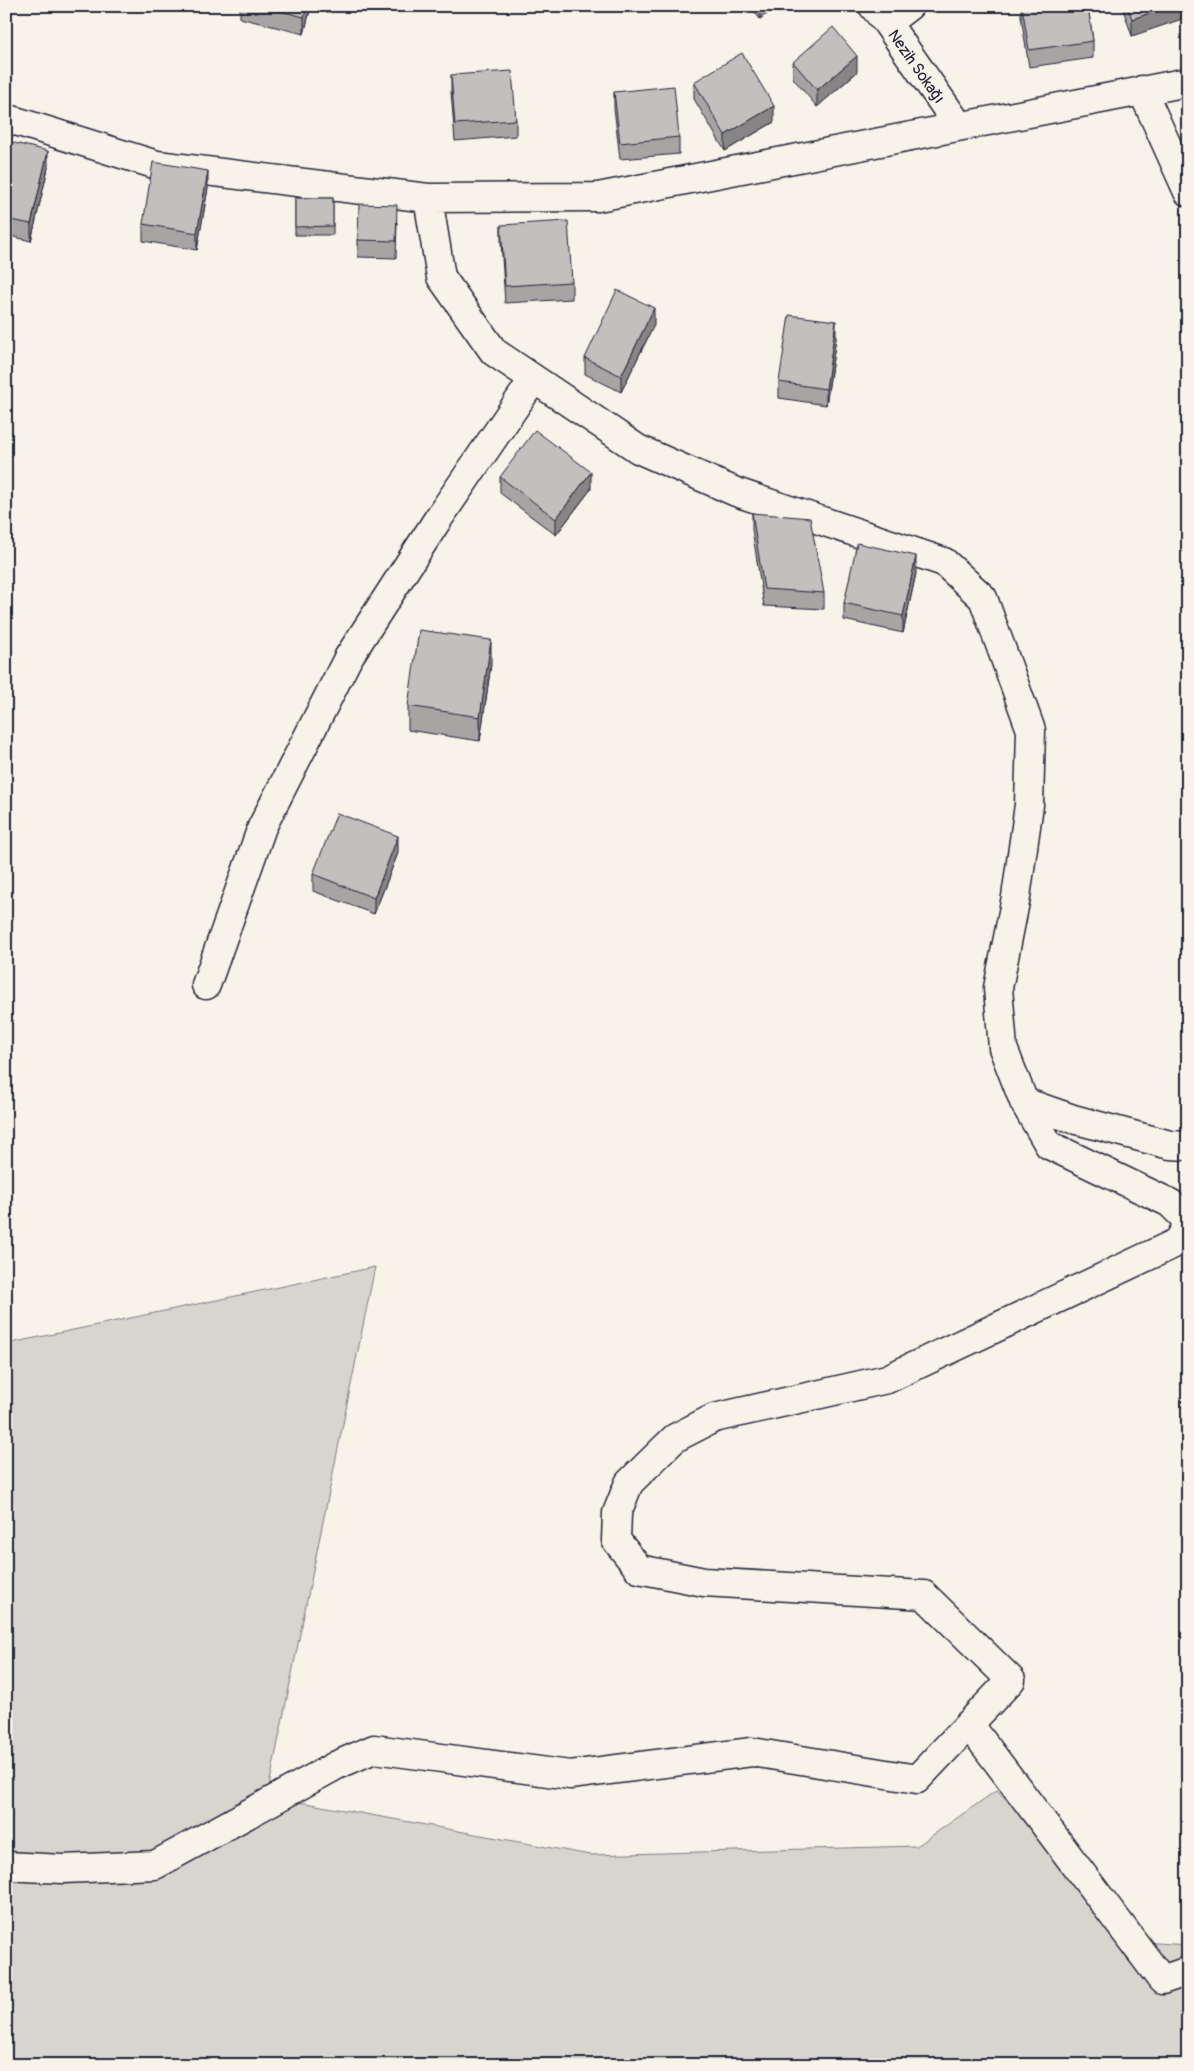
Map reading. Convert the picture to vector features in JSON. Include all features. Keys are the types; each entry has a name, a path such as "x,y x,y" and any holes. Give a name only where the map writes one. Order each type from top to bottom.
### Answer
{"street":[{"path":"880,15 908,6"},
{"name":"Nezih Sokağı","path":"880,15 959,126"},
{"path":"6,118 157,165 428,198 598,197 1188,82"},
{"path":"1142,90 1188,192"},
{"path":"6,1866 63,1869 155,1865 337,1765 374,1749 570,1775 752,1752 917,1779 1011,1680 924,1595 704,1582 639,1569 616,1540 617,1513 629,1483 675,1438 714,1418 887,1379 1178,1242 1188,1223 1170,1203 1049,1144 1024,1102 1003,1048 998,988 1016,897 1029,805 1031,730 983,598 944,562 736,492 638,449 494,352 441,278 428,198"},
{"path":"206,985 262,827 348,658 438,519 533,380"},
{"path":"1024,1102 1073,1119 1170,1145 1188,1146"},
{"path":"969,1724 1162,1980 1188,1971"}],"shaded area":[{"path":"375,1267 267,1796 590,1855 917,1846 997,1790 1142,1942 1188,1945 1188,2065 6,2065 6,1344"}],"building":[{"path":"259,6 307,6 304,17"},
{"path":"1022,6 1088,6 1093,41 1029,50"},
{"path":"1127,6 1172,6 1132,19"},
{"path":"833,27 857,56 817,90 793,62"},
{"path":"742,53 774,106 725,135 694,82"},
{"path":"512,71 516,120 455,124 451,75"},
{"path":"674,86 679,137 620,143 614,92"},
{"path":"6,141 48,151 31,224 6,219"},
{"path":"153,162 208,171 197,233 143,224"},
{"path":"295,198 333,198 333,226 295,227"},
{"path":"359,204 397,205 396,241 358,240"},
{"path":"568,221 572,282 505,286 501,225"},
{"path":"617,290 654,308 621,376 585,358"},
{"path":"789,315 836,321 826,389 779,382"},
{"path":"535,430 591,472 556,519 500,477"},
{"path":"752,513 810,518 824,593 764,589"},
{"path":"857,543 916,556 903,616 844,603"},
{"path":"419,630 491,640 480,717 408,706"},
{"path":"337,813 398,836 374,898 313,874"}]}
